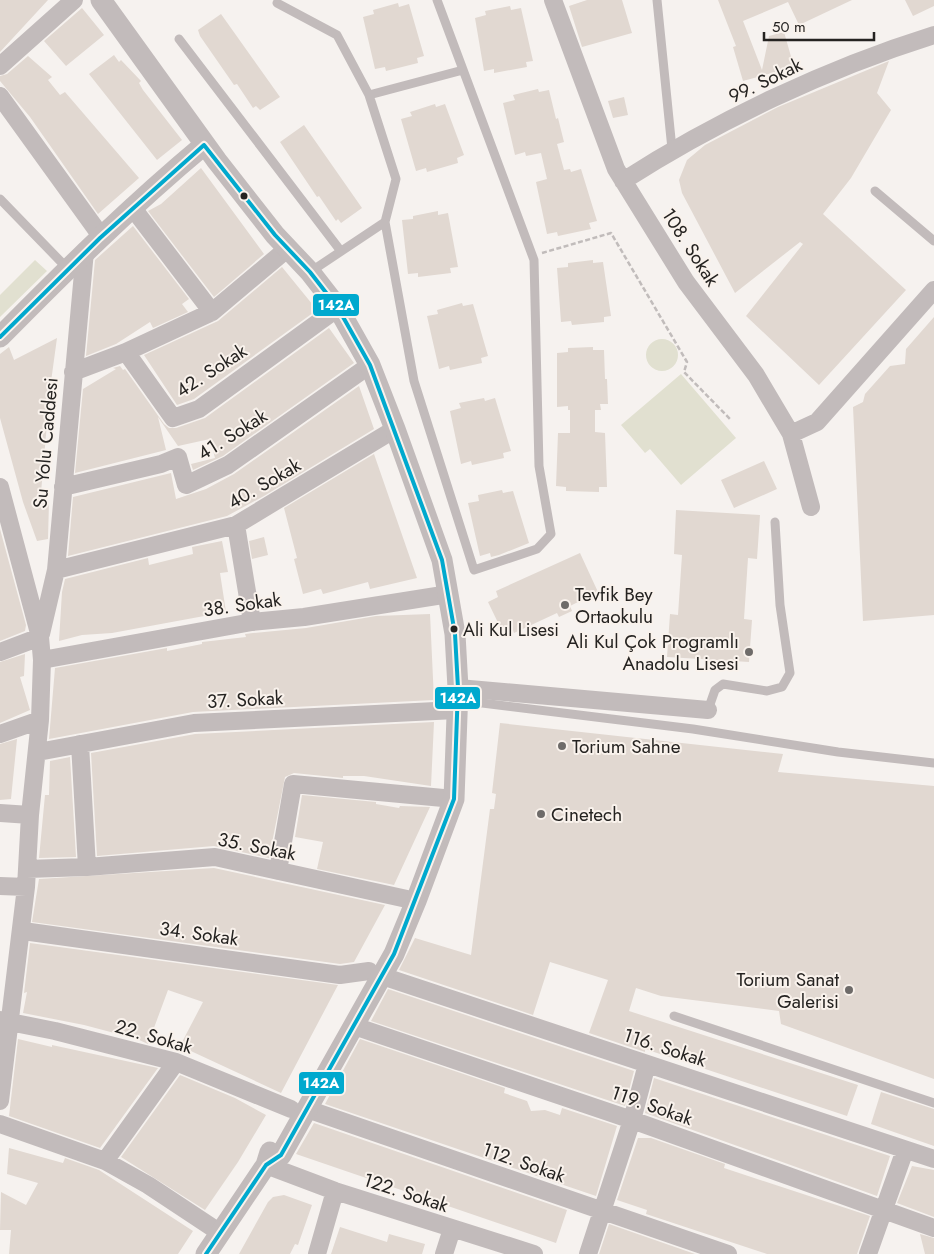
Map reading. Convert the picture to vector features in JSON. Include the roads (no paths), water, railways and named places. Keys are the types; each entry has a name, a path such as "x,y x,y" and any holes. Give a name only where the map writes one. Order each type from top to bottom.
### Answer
{"street":[{"path":"0,66 74,0"},
{"path":"101,0 204,145 338,308 370,365 396,429 442,560 455,634 457,699 454,798 416,902 394,954 375,974 299,1109 281,1155 266,1165 219,1232 206,1254"},
{"name":"108. Sokak","path":"553,0 623,181 686,282 756,375 791,434 811,507"},
{"name":"99. Sokak","path":"623,181 672,149 833,70 934,34"},
{"path":"0,96 101,236"},
{"path":"0,337 85,251 132,207 204,145"},
{"path":"132,207 212,312"},
{"path":"73,372 126,352 212,312 288,249"},
{"name":"Su Yolu Caddesi","path":"40,636 56,570 62,487 85,251"},
{"path":"791,434 817,422 934,290"},
{"name":"42. Sokak","path":"126,352 173,418 198,409 338,308"},
{"name":"41. Sokak","path":"62,487 161,464 178,457 186,485 228,466 370,365"},
{"name":"40. Sokak","path":"56,570 236,525 396,429"},
{"path":"0,487 40,636 42,660 38,752 30,815 23,931 4,1021 0,1101"},
{"path":"236,525 252,622"},
{"name":"38. Sokak","path":"42,660 252,622 304,617 449,594"},
{"path":"0,652 40,636"},
{"name":"37. Sokak","path":"38,752 194,723 457,699 708,710"},
{"path":"0,734 40,720"},
{"path":"80,744 87,867"},
{"path":"278,871 293,784 454,798"},
{"path":"0,813 30,815"},
{"name":"35. Sokak","path":"26,869 87,867 215,857 416,902"},
{"path":"0,886 26,887"},
{"name":"34. Sokak","path":"23,931 340,975 375,974"},
{"path":"299,1109 354,1026 375,974"},
{"name":"116. Sokak","path":"375,974 934,1159"},
{"name":"22. Sokak","path":"4,1021 176,1062 299,1109"},
{"name":"119. Sokak","path":"354,1026 632,1120 934,1228"},
{"path":"105,1161 176,1062"},
{"path":"588,1254 632,1120 647,1064"},
{"name":"112. Sokak","path":"299,1109 728,1254"},
{"path":"0,1124 105,1161 148,1185 219,1232"},
{"path":"868,1254 904,1150"},
{"name":"122. Sokak","path":"266,1165 335,1191 534,1254"},
{"path":"317,1254 335,1191"},
{"path":"444,1254 452,1229"}],"lane":[{"path":"278,3 337,35 370,94 396,179 385,222 414,381 474,570 537,549 551,534 539,466 532,256 437,0"},
{"path":"656,0 672,149"},
{"path":"179,39 340,250"},
{"path":"370,94 463,70"},
{"path":"876,191 934,241"},
{"path":"0,199 67,268"},
{"path":"310,272 340,250 385,222"},
{"path":"708,710 715,690 723,684 767,691 782,687 790,673 780,605 775,522"},
{"path":"457,699 693,729 838,752 934,763"},
{"path":"674,1016 934,1103"}],"place":[{"name":"Tevfik Bey Ortaokulu","path":"565,605"},
{"name":"Ali Kul Lisesi","path":"454,629"},
{"name":"Ali Kul Çok Programlı Anadolu Lisesi","path":"749,652"},
{"name":"Torium Sahne","path":"562,746"},
{"name":"Cinetech","path":"541,814"},
{"name":"Torium Sanat Galerisi","path":"849,990"}]}
